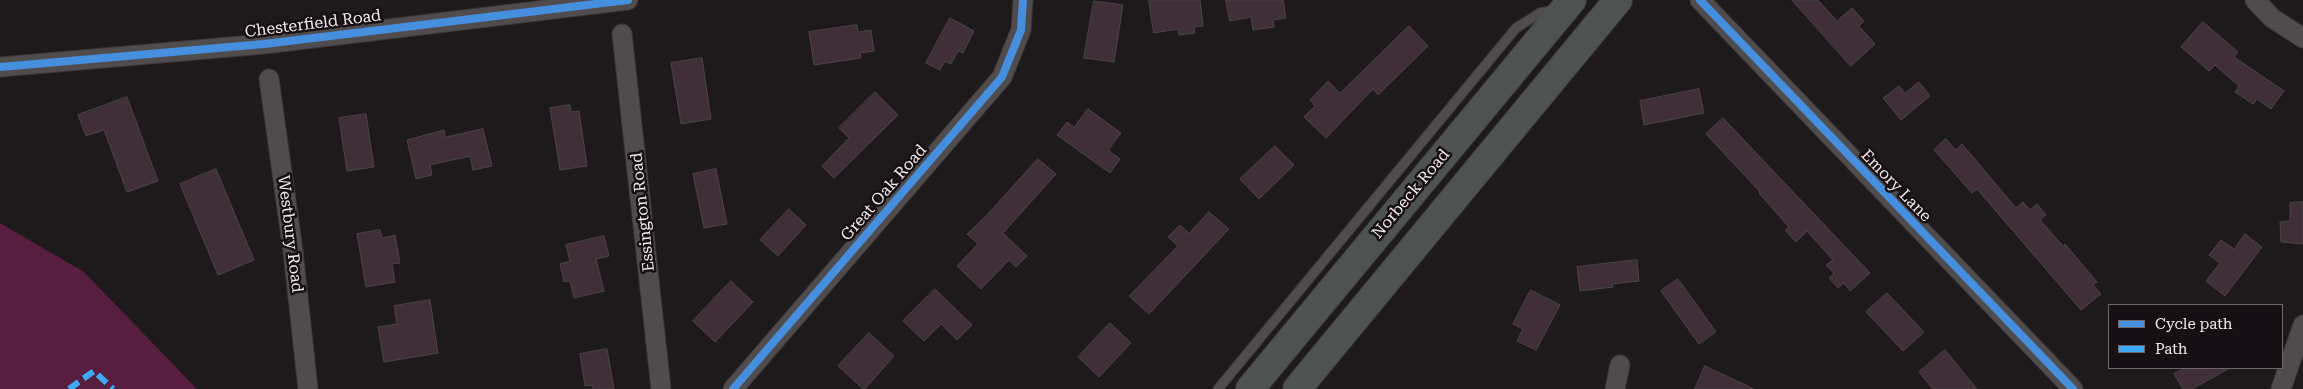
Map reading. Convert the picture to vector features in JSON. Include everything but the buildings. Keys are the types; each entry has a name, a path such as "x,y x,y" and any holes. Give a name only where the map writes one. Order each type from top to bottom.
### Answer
{"main road":[{"path":"1297,389 1618,0"},
{"name":"Norbeck Road","path":"1250,389 1568,4"}],"street":[{"name":"Chesterfield Road","path":"0,66 264,44 628,0"},
{"name":"Great Oak Road","path":"733,389 1002,77 1021,30 1023,0"},
{"name":"Emory Lane","path":"1700,0 2072,389"},
{"path":"2255,0 2272,18 2303,38"},
{"name":"Essington Road","path":"622,34 661,389"},
{"name":"Westbury Road","path":"269,79 293,251 308,389"},
{"path":"2281,389 2303,325"},
{"path":"1615,389 1620,365"}],"lane":[{"path":"1218,389 1516,28 1540,13 1568,4"}],"shaded area":[{"path":"0,223 84,272 197,389 0,389"}],"marked path":[{"path":"69,389 94,371 113,389"}],"cycle path":[{"path":"0,67 264,44 628,0"},
{"path":"733,389 1002,77 1021,30 1023,0"},
{"path":"1700,0 2073,389"}]}
